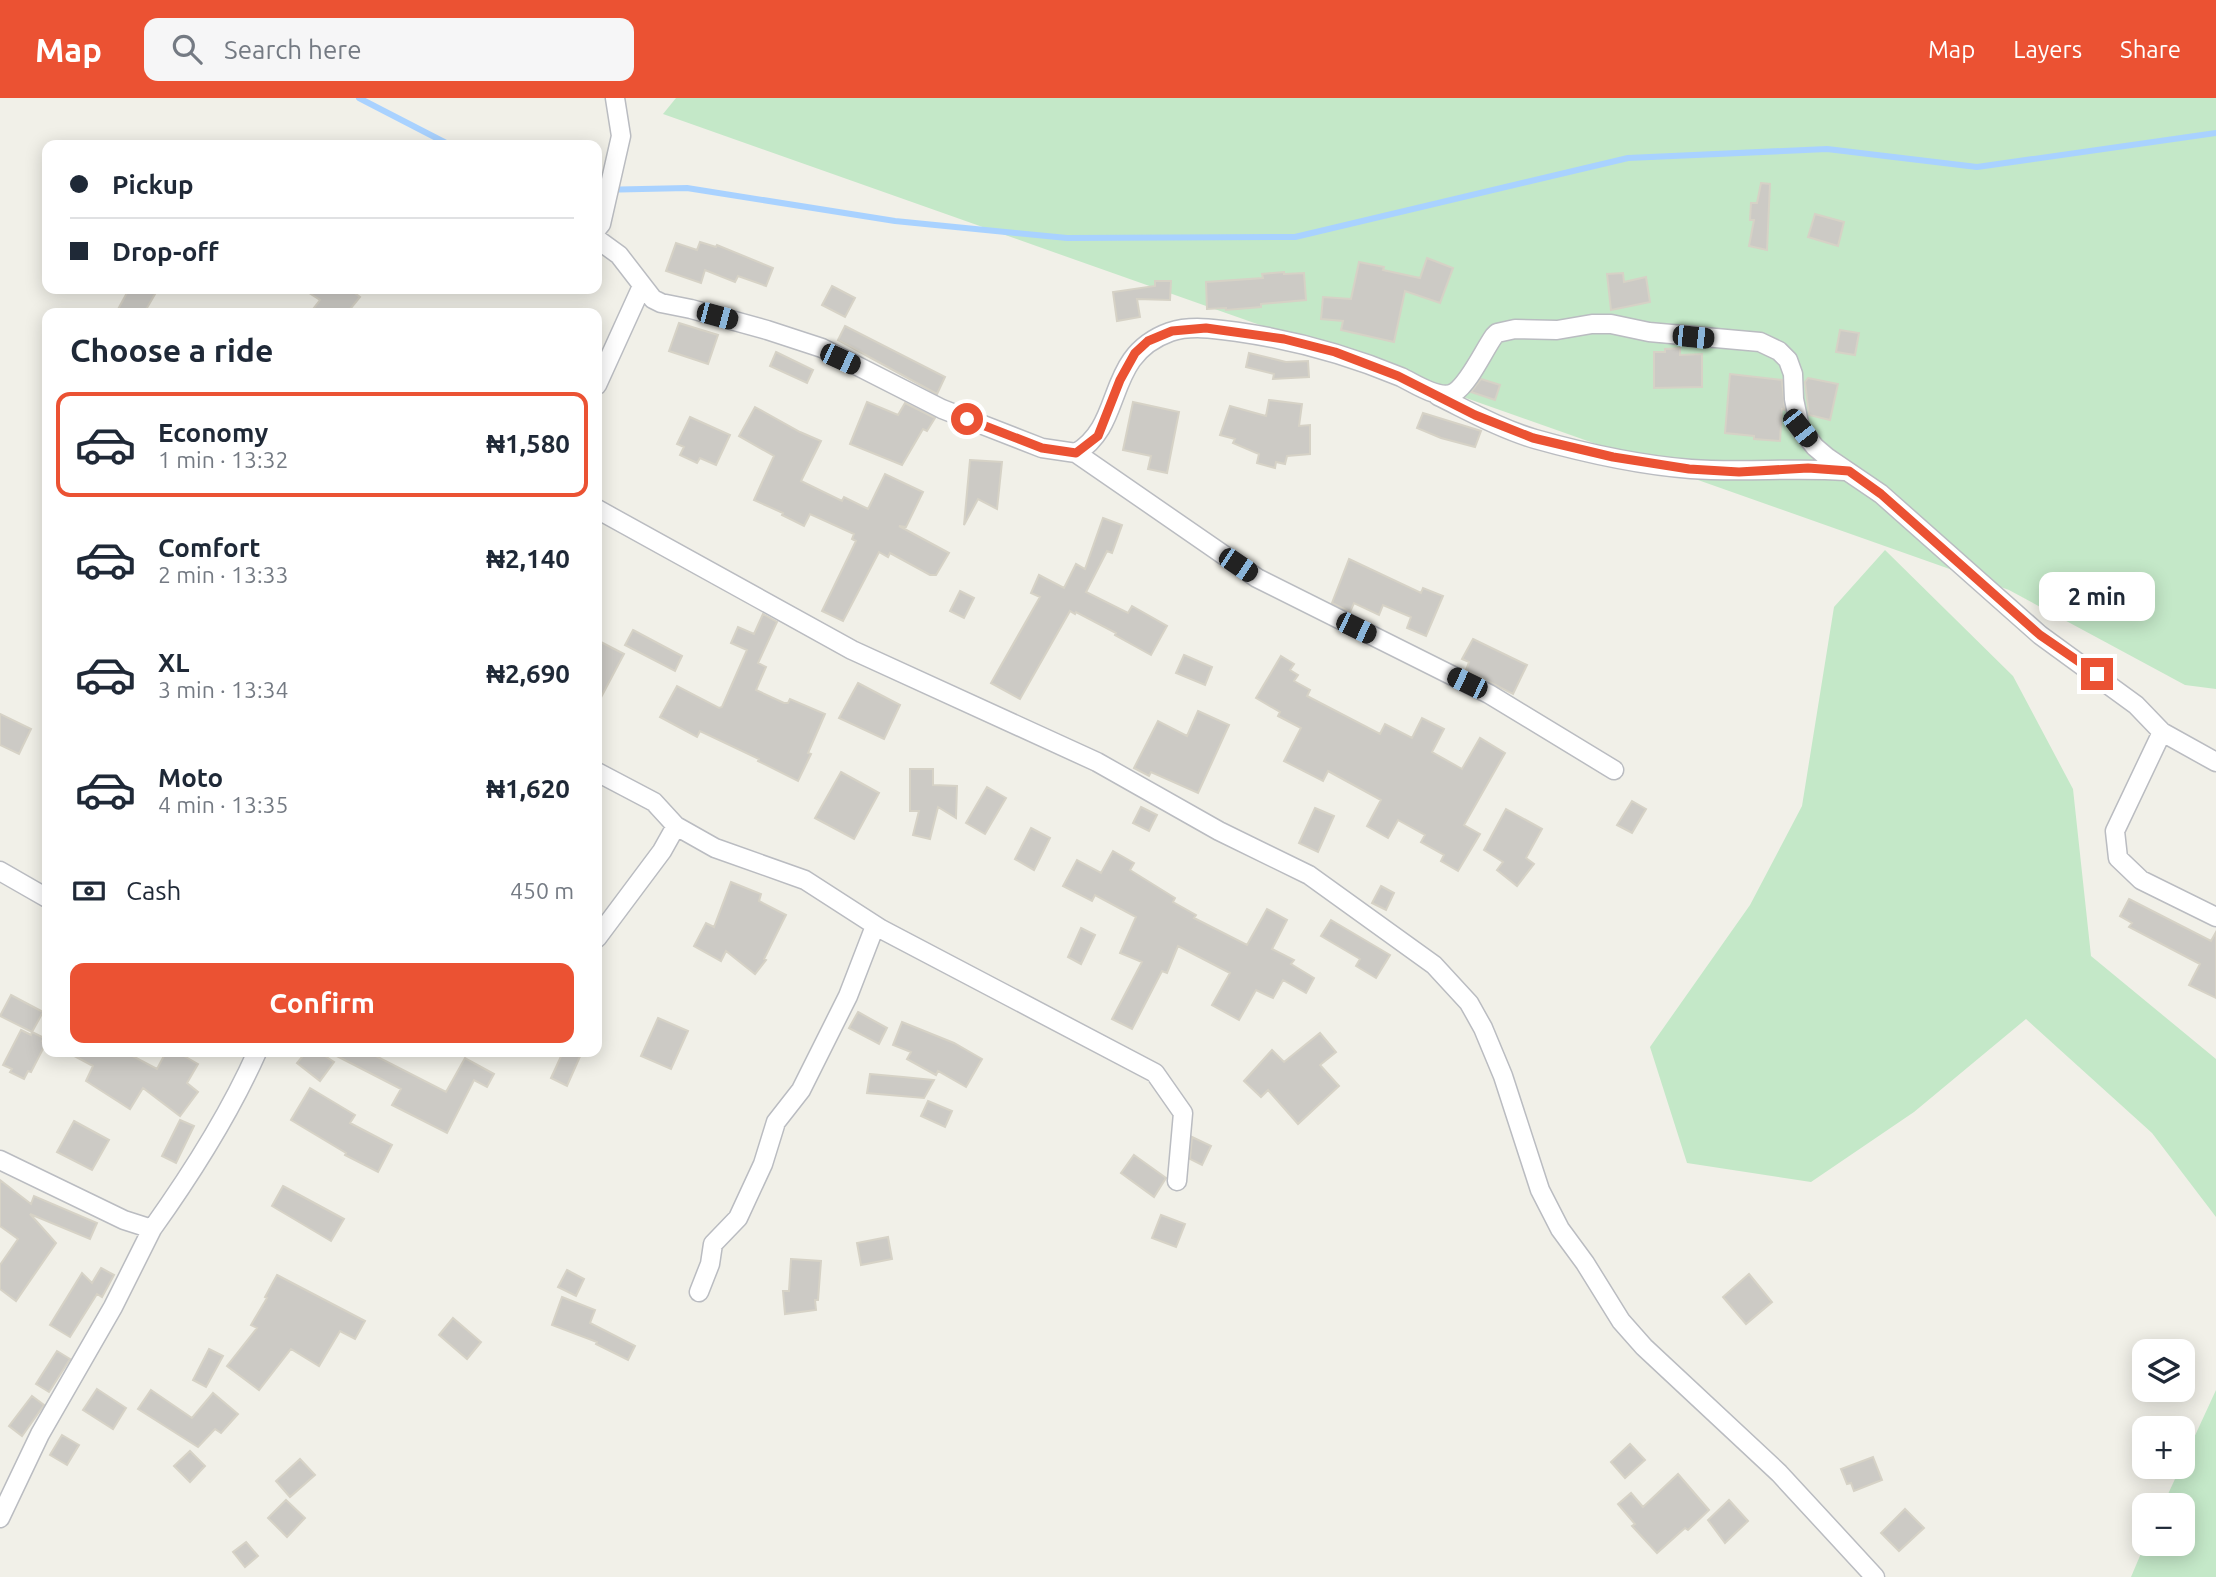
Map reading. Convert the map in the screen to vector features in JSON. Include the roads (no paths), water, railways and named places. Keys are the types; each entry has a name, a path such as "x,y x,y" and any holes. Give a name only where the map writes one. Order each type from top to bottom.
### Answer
{"street":[{"path":"602,220 621,136 615,98"},
{"path":"602,243 619,255 653,299 661,303 767,330 822,348 942,409 1042,448 1076,453 1256,578 1489,694 1614,770"},
{"path":"602,375 642,286"},
{"path":"1433,393 1452,394 1456,391 1494,336 1515,329 1557,330 1611,324 1649,332 1760,342 1779,351 1788,360 1793,374 1794,400 1800,428 1815,447 1881,494 2040,635 2136,705 2162,732 2216,762"},
{"path":"1076,453 1098,436 1120,380 1135,353 1148,341 1172,331 1206,328 1284,339 1335,352 1398,376 1475,415 1533,438 1613,457 1689,469 1739,472 1808,468 1849,471"},
{"path":"602,512 852,650 1097,762 1219,831 1309,875 1434,965 1469,1003 1483,1028 1507,1088 1540,1190 1560,1229 1621,1321 1644,1347 1779,1472 1874,1577"},
{"path":"2162,732 2115,831 2118,858 2141,880 2216,917"},
{"path":"602,775 654,802 676,826 715,848 805,880 875,926 1155,1073 1183,1113 1177,1181"},
{"path":"602,931 662,851 676,826"},
{"path":"0,871 42,895"},
{"path":"699,1292 710,1264 713,1244 738,1218 763,1164 776,1122 807,1079 848,996 875,926"},
{"path":"0,1518 40,1434 113,1307 152,1229 194,1171 255,1057"},
{"path":"0,1160 124,1220 152,1229"}],"waterway":[{"path":"359,98 440,140"},
{"path":"602,190 687,188 895,221 1067,238 1295,237 1628,158 1827,149 1977,167 2216,133"}]}
